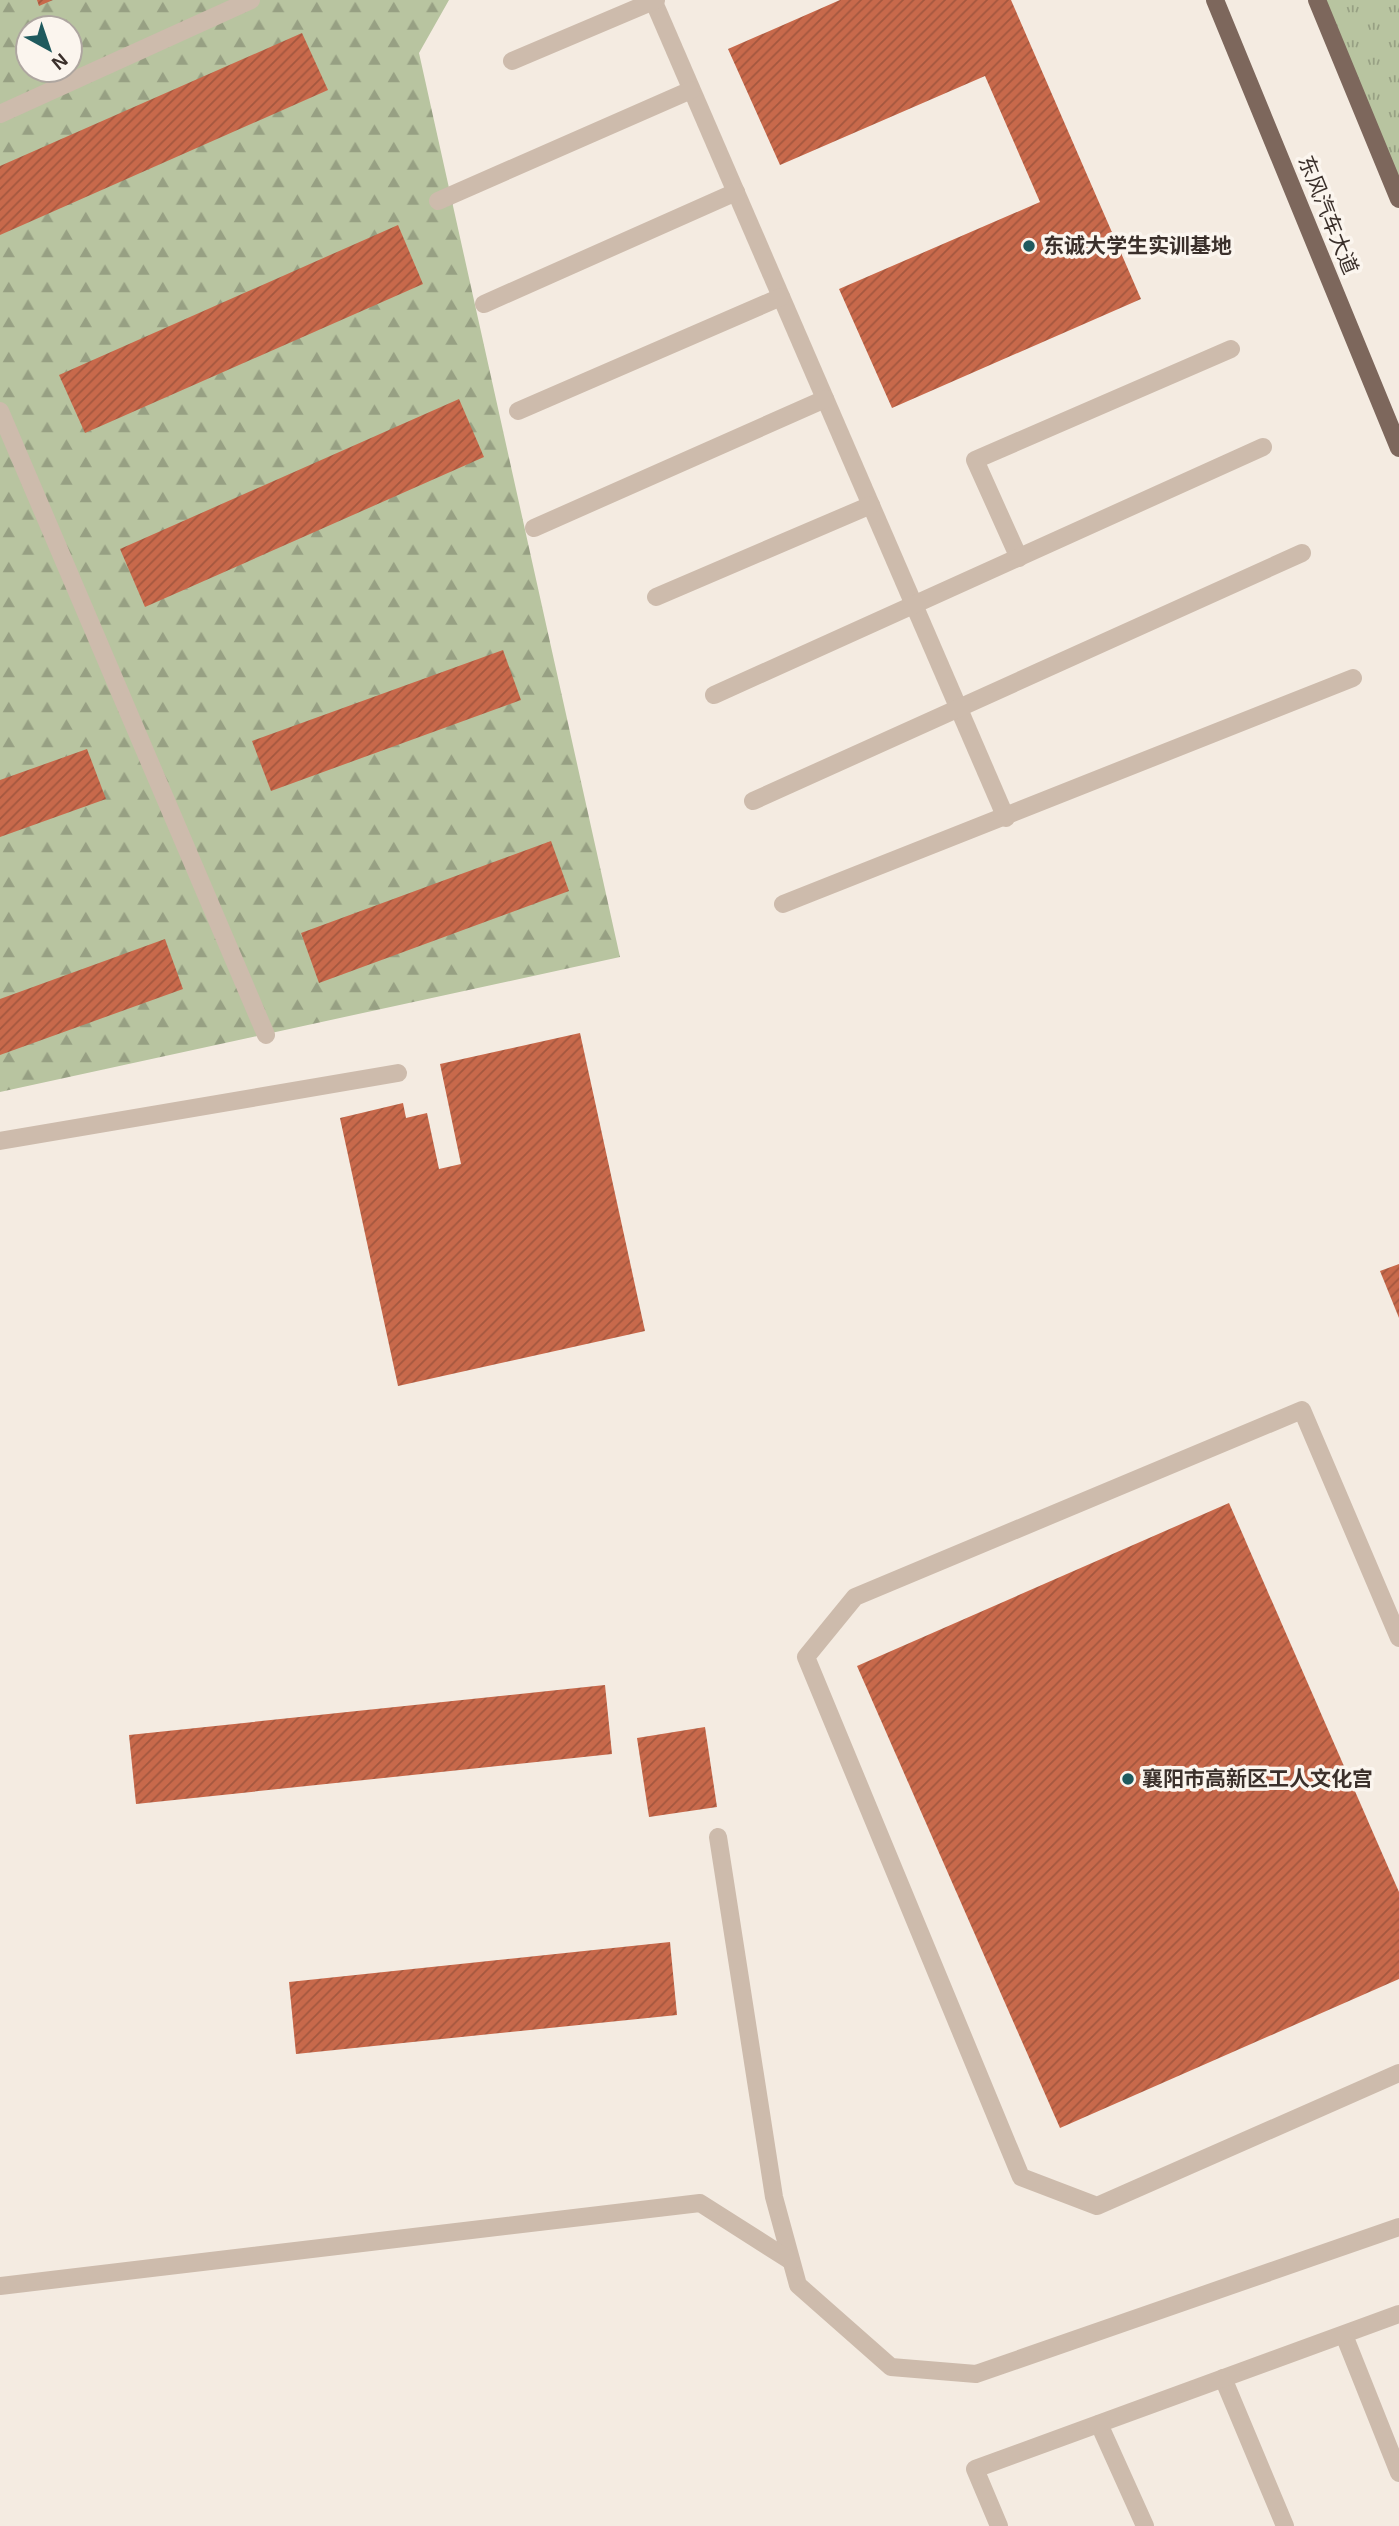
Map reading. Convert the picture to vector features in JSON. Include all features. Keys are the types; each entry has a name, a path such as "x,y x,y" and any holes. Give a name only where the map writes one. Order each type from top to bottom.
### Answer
{"main road":[{"name":"东风汽车大道","path":"1215,0 1399,447"},
{"path":"1317,0 1399,199"}],"street":[{"path":"0,114 251,0"},
{"path":"512,61 654,0 1006,818"},
{"path":"438,201 691,90"},
{"path":"484,304 736,192"},
{"path":"518,411 781,297"},
{"path":"1019,558 975,460 1231,349"},
{"path":"534,528 825,399"},
{"path":"0,411 266,1035"},
{"path":"714,695 1263,447"},
{"path":"656,597 871,505"},
{"path":"753,801 1302,554"},
{"path":"783,904 1006,818 1353,678"},
{"path":"0,1141 398,1073"},
{"path":"1399,1638 1302,1410 855,1597 806,1657 1021,2177 1097,2206 1399,2073"},
{"path":"718,1837 774,2197 798,2285 891,2367 976,2374 1399,2227"},
{"path":"0,2286 700,2203 791,2261"},
{"path":"999,2526 975,2469 1399,2314"},
{"path":"1344,2335 1399,2473"},
{"path":"1223,2378 1285,2526"},
{"path":"1099,2424 1145,2526"}],"green space":[{"path":"0,0 449,0 419,53 620,957 0,1092"},
{"path":"1317,0 1399,0 1399,199"}],"building":[{"path":"37,0 53,0 39,6"},
{"name":"东诚大学生实训基地","path":"840,0 1011,0 1141,299 892,408 839,289 1040,202 985,76 780,165 728,49"},
{"path":"302,33 328,90 0,235 0,166"},
{"path":"398,225 423,284 85,433 59,375"},
{"path":"459,399 484,457 145,607 120,549"},
{"path":"503,650 521,700 271,791 252,741"},
{"path":"87,749 106,799 0,837 0,780"},
{"path":"551,841 569,891 319,983 301,933"},
{"path":"165,939 183,989 0,1055 0,999"},
{"path":"580,1033 645,1331 398,1386 340,1118 403,1103 406,1118 427,1113 439,1169 461,1164 440,1064"},
{"path":"1399,1264 1399,1318 1380,1271"},
{"name":"襄阳市高新区工人文化宫","path":"1229,1503 1399,1892 1399,1979 1060,2128 857,1666"},
{"path":"605,1685 612,1754 136,1804 129,1735"},
{"path":"705,1727 717,1807 649,1817 637,1738"},
{"path":"670,1942 677,2015 296,2054 289,1982"}],"place":[{"name":"东诚大学生实训基地","path":"1029,246"},
{"name":"襄阳市高新区工人文化宫","path":"1128,1779"}]}
